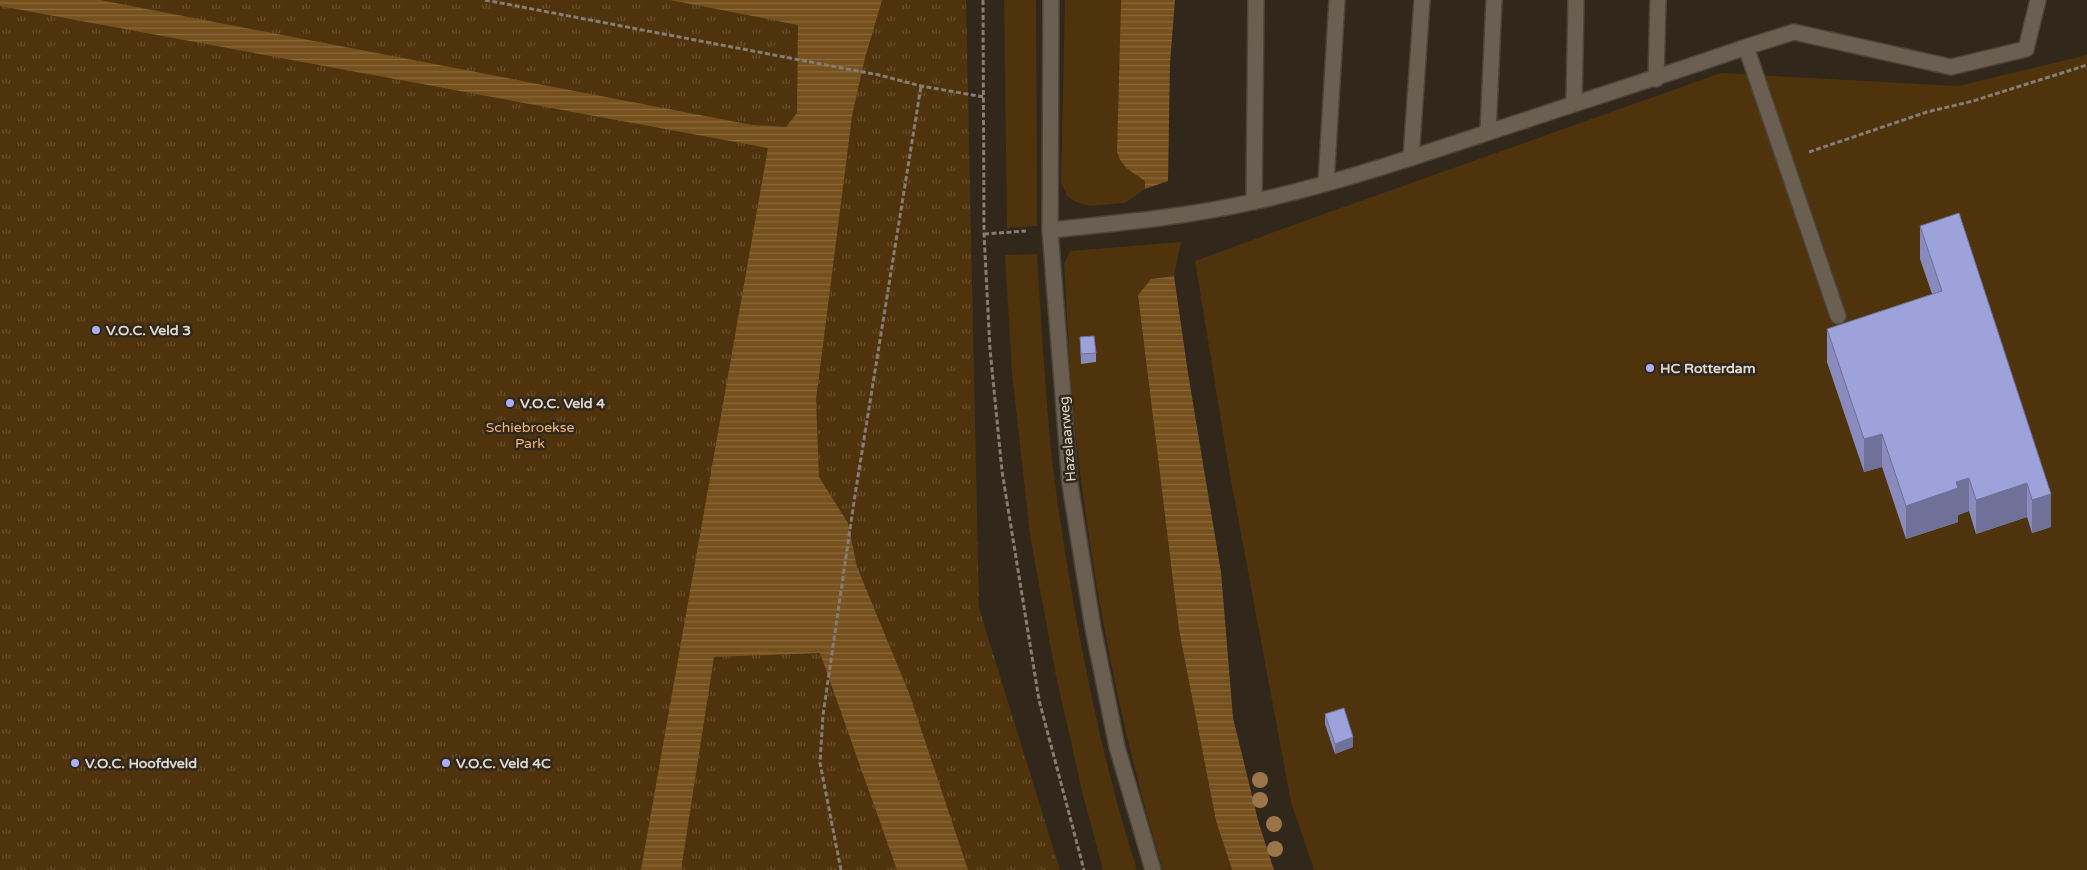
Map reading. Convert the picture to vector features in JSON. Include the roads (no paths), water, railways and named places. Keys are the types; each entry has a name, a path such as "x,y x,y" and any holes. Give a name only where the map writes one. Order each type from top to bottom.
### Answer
{"street":[{"name":"Hazelaarweg","path":"1051,0 1050,230 1070,484 1091,619 1117,748 1152,870"},
{"path":"1254,202 1256,0"},
{"path":"1326,182 1337,0"},
{"path":"1411,158 1422,0"},
{"path":"1488,132 1494,0"},
{"path":"1574,104 1576,0"},
{"path":"1656,79 1658,0"},
{"path":"1050,230 1144,220 1254,202 1411,158 1656,79 1794,32 1951,67 2026,49 2038,0"},
{"path":"1746,47 1838,316"}],"place":[{"name":"V.O.C. Veld 3","path":"96,330"},
{"name":"HC Rotterdam","path":"1650,368"},
{"name":"V.O.C. Veld 4","path":"510,403"},
{"name":"V.O.C. Hoofdveld","path":"75,763"},
{"name":"V.O.C. Veld 4C","path":"446,763"}],"park label":[{"name":"Schiebroekse Park","path":"530,436"}]}
